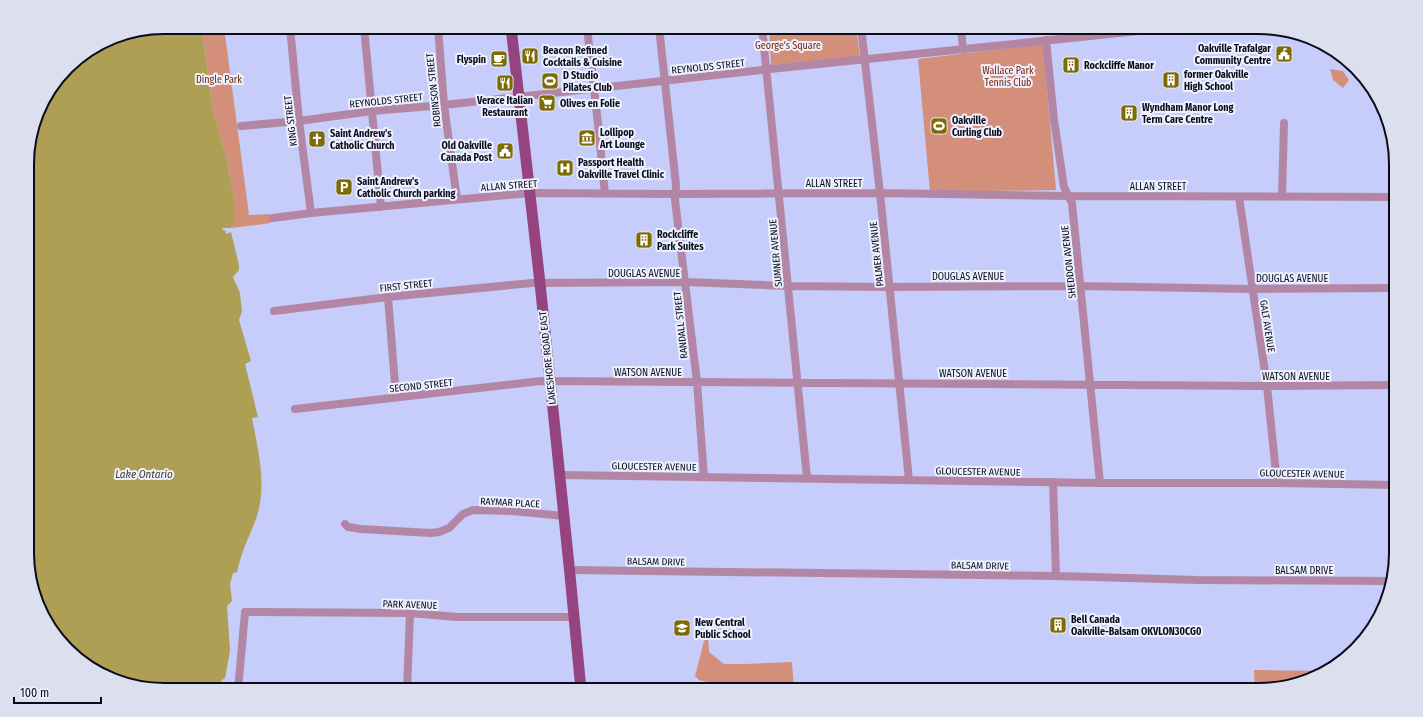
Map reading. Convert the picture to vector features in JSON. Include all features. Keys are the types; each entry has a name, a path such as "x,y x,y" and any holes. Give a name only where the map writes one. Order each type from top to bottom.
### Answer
{"main road":[{"name":"LAKESHORE ROAD EAST","path":"512,34 540,283 580,683"}],"street":[{"name":"KING STREET","path":"291,34 299,121 311,213"},
{"path":"365,34 381,207"},
{"name":"ROBINSON STREET","path":"439,34 444,105 457,199"},
{"path":"588,34 605,194"},
{"name":"RANDALL STREET","path":"660,34 676,185 675,194 697,382 704,477"},
{"name":"SUMNER AVENUE","path":"763,34 808,478"},
{"name":"PALMER AVENUE","path":"862,34 880,193 909,480"},
{"path":"962,34 963,50"},
{"name":"REYNOLDS STREET","path":"241,126 1106,34"},
{"name":"SHEDDON AVENUE","path":"1046,40 1054,120 1064,187 1072,203 1100,483"},
{"path":"1282,197 1284,123"},
{"name":"ALLAN STREET","path":"273,218 311,213 530,193 880,193 1068,196 1389,197"},
{"name":"GALT AVENUE","path":"1240,197 1267,386 1277,483"},
{"name":"DOUGLAS AVENUE","path":"540,283 686,282 788,286 889,287 1081,286 1252,289 1389,288"},
{"name":"FIRST STREET","path":"274,311 388,297 540,283"},
{"path":"388,297 396,397"},
{"name":"WATSON AVENUE","path":"549,381 1267,386 1389,385"},
{"name":"SECOND STREET","path":"295,409 549,381"},
{"name":"GLOUCESTER AVENUE","path":"559,475 1100,483 1389,485"},
{"path":"1053,482 1056,576"},
{"name":"RAYMAR PLACE","path":"345,524 348,528 431,533 439,532 448,528 467,511 473,510 512,511 564,516"},
{"name":"BALSAM DRIVE","path":"570,570 1056,576 1199,580 1386,580"},
{"name":"PARK AVENUE","path":"239,683 245,612 410,613 457,617 574,616"},
{"path":"407,683 410,613"}],"green space":[{"name":"Dingle Park","path":"203,34 225,34 249,215 270,214 271,223 231,228 236,219 235,204 227,160 212,107"},
{"name":"George's Square","path":"769,34 857,34 860,57 771,65"},
{"name":"Wallace Park Tennis Club","path":"1043,44 1056,190 930,192 918,59"},
{"path":"1330,69 1343,71 1349,80 1343,88 1333,80"},
{"path":"708,638 709,652 724,664 792,662 794,683 711,683 699,680 695,676 704,641"},
{"path":"1254,670 1315,671 1285,681 1255,683"}],"water":[{"name":"Lake Ontario","path":"203,34 212,107 227,160 235,204 236,219 231,228 222,228 226,231 226,234 231,232 239,265 239,270 233,277 240,293 242,311 239,320 251,361 245,364 258,417 252,418 257,442 261,492 257,516 243,551 237,572 233,573 230,584 232,601 227,606 230,651 225,678 221,681 221,683 155,683 138,681 106,670 72,645 51,618 38,587 35,570 34,155 36,138 47,106 66,78 78,66 106,47 130,38 147,35"}],"place":[{"name":"Oakville Trafalgar Community Centre","path":"1284,54"},
{"name":"Beacon Refined Cocktails & Cuisine","path":"530,56"},
{"name":"Flyspin","path":"499,59"},
{"name":"Rockcliffe Manor","path":"1071,65"},
{"name":"former Oakville High School","path":"1171,80"},
{"name":"D Studio Pilates Club","path":"550,81"},
{"name":"Verace Italian Restaurant","path":"505,83"},
{"name":"Olives en Folie","path":"547,103"},
{"name":"Wyndham Manor Long Term Care Centre","path":"1129,113"},
{"name":"Oakville Curling Club","path":"939,126"},
{"name":"Lollipop Art Lounge","path":"587,138"},
{"name":"Saint Andrew's Catholic Church","path":"317,139"},
{"name":"Old Oakville Canada Post","path":"505,151"},
{"name":"Passport Health Oakville Travel Clinic","path":"565,168"},
{"name":"Saint Andrew's Catholic Church parking","path":"344,187"},
{"name":"Rockcliffe Park Suites","path":"644,240"},
{"name":"Bell Canada Oakville-Balsam OKVLON30CG0","path":"1058,625"},
{"name":"New Central Public School","path":"682,628"}]}
